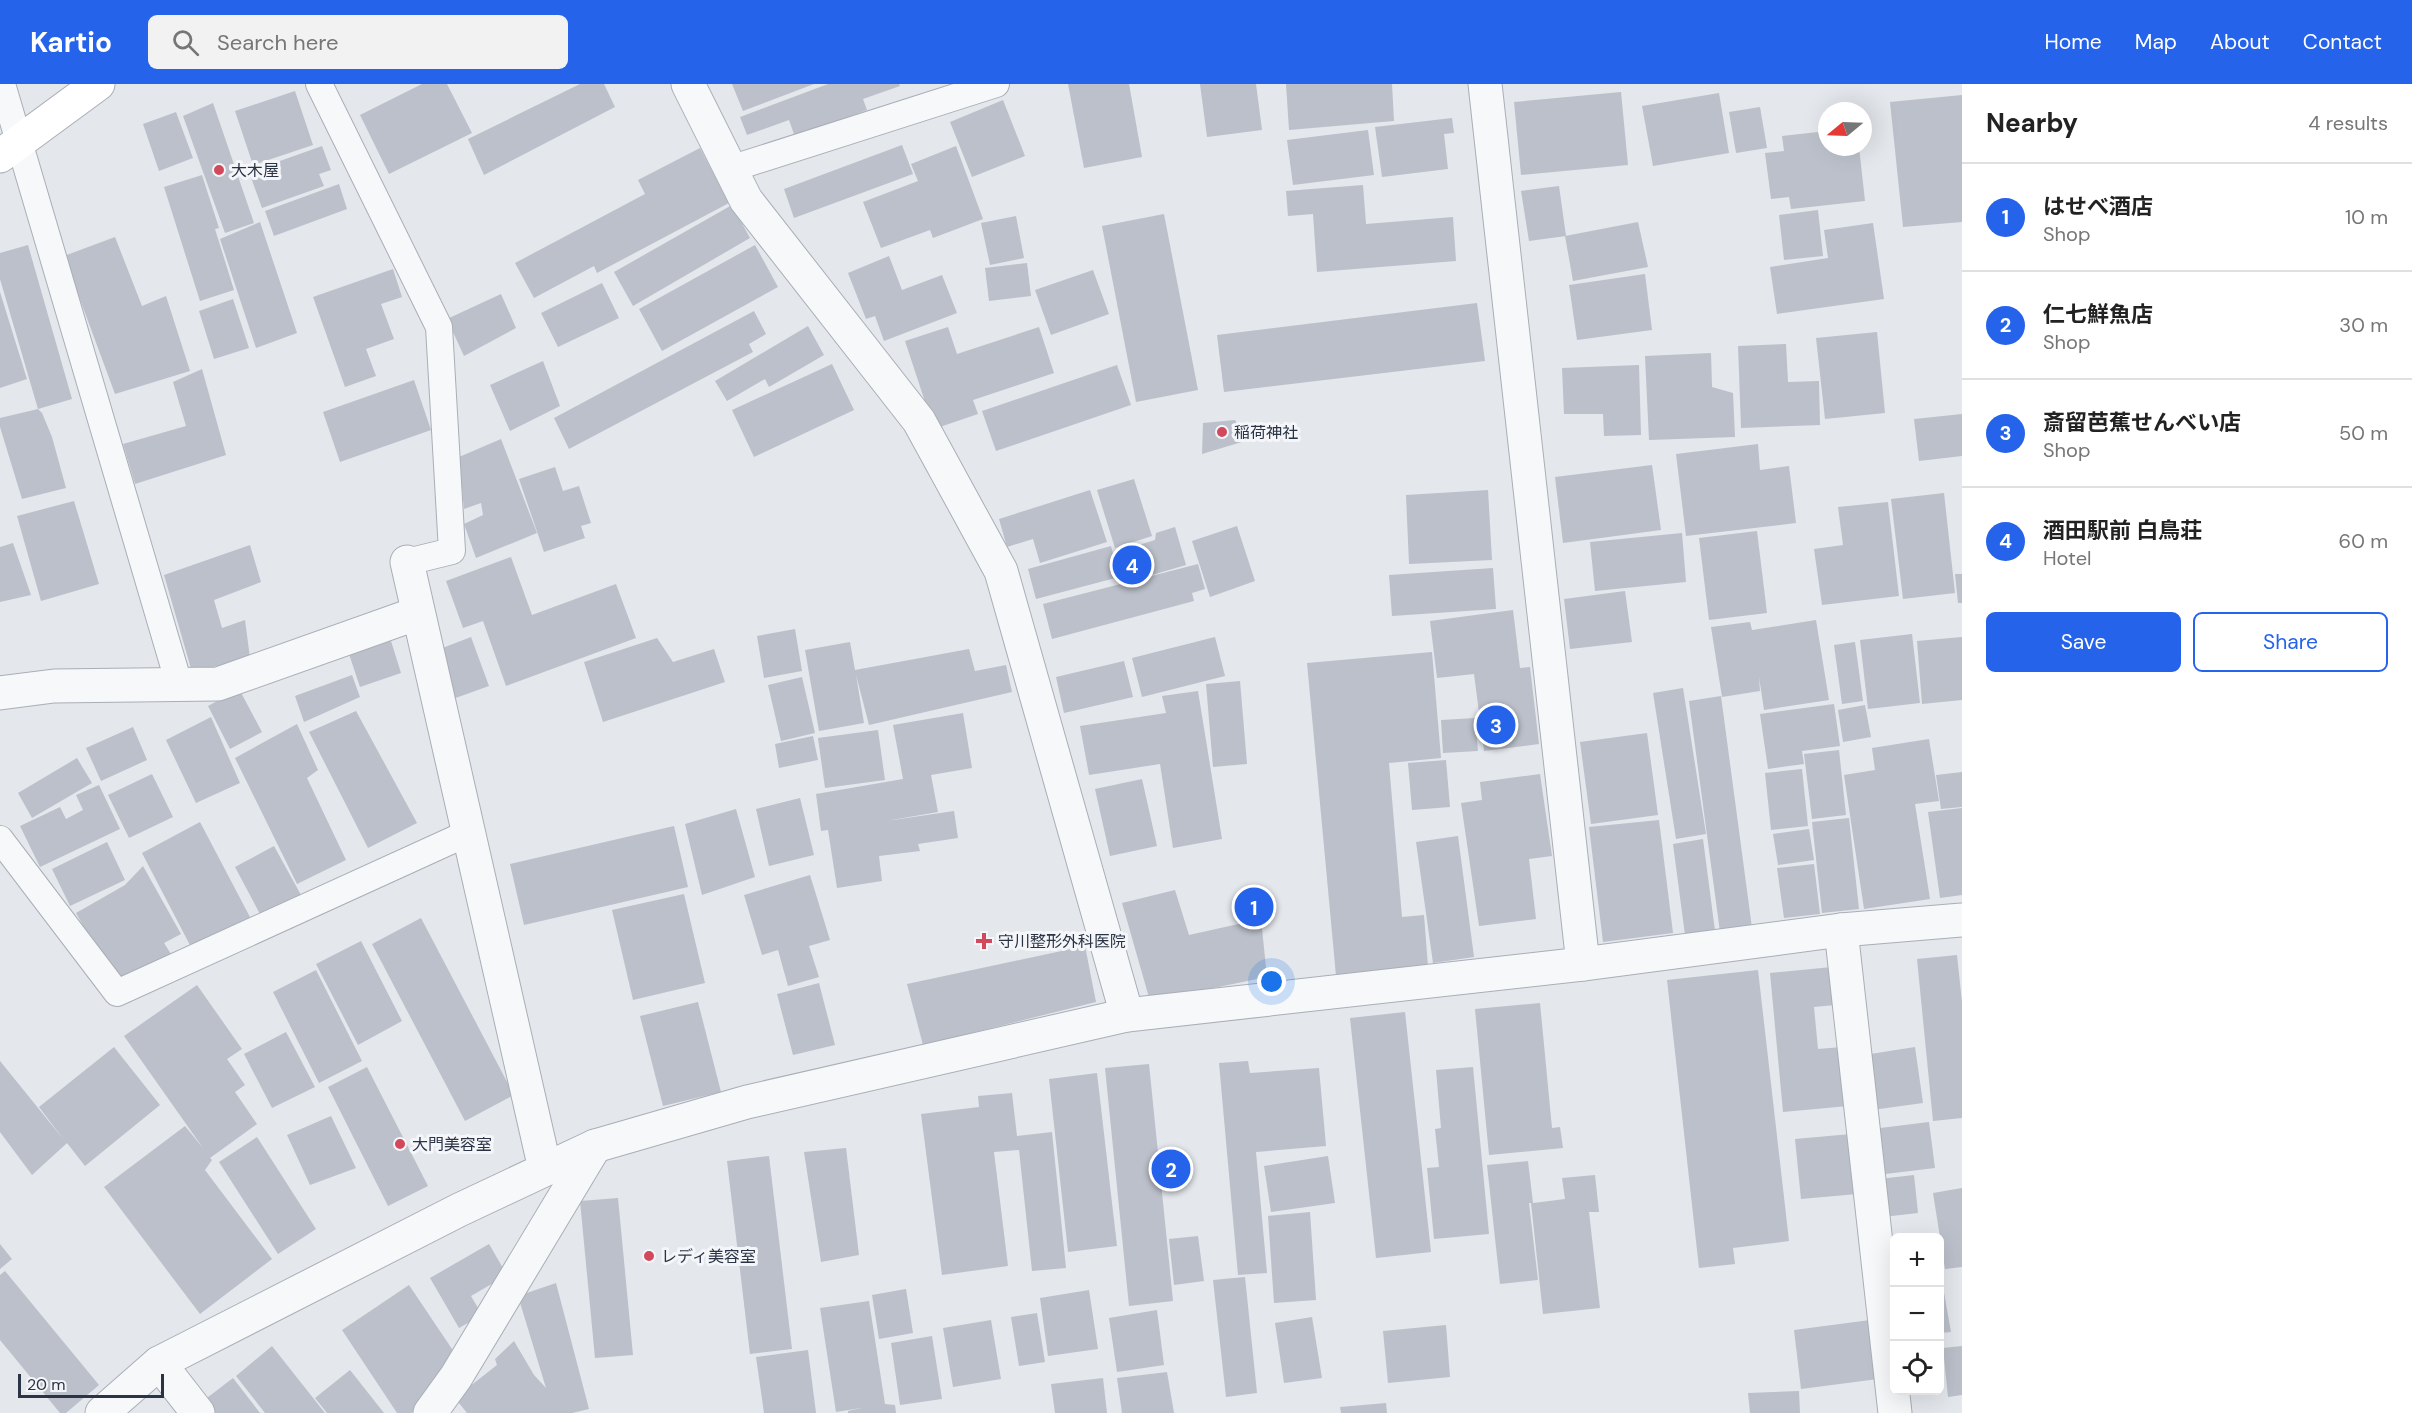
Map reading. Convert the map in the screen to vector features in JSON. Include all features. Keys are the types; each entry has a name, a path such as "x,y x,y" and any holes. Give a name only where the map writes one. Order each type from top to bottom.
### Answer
{"street":[{"path":"9,149 98,84"},
{"path":"688,84 746,200 919,421 1001,571 1127,1015"},
{"path":"1485,84 1583,964"},
{"path":"407,562 545,1169"},
{"path":"0,693 54,686 218,684 418,613"},
{"path":"102,1413 159,1363 459,1210 595,1146 747,1102 1127,1015 1583,964 1841,930 1962,920"},
{"path":"1841,930 1895,1413"},
{"path":"430,1413 456,1377 595,1146"},
{"path":"159,1363 198,1413"}],"lane":[{"path":"2,84 9,149 179,684"},
{"path":"319,84 439,327 453,551 407,562"},
{"path":"730,169 996,84"},
{"path":"0,839 117,993 468,833"}],"building":[{"path":"422,84 447,84 472,133 389,174 360,115"},
{"path":"580,84 604,84 615,107 484,175 468,139"},
{"path":"732,84 814,84 743,111"},
{"path":"828,84 899,84 900,86 863,99 867,110 795,137 789,120 747,135 740,117"},
{"path":"1068,84 1129,84 1142,157 1084,168"},
{"path":"1200,84 1256,84 1262,130 1207,137"},
{"path":"1286,84 1392,84 1394,121 1289,130"},
{"path":"295,91 313,145 253,165 235,111"},
{"path":"1621,92 1628,165 1521,175 1514,102"},
{"path":"1719,93 1729,153 1653,166 1642,106"},
{"path":"1962,95 1962,222 1903,227 1890,102"},
{"path":"1003,100 1025,156 972,177 950,122"},
{"name":"大木屋","path":"213,103 254,223 225,233 183,116"},
{"path":"1760,107 1767,148 1736,153 1729,112"},
{"path":"176,112 193,158 159,171 143,124"},
{"path":"1452,118 1454,133 1444,134 1448,169 1382,177 1375,127"},
{"path":"1368,130 1374,175 1293,185 1287,140"},
{"path":"1818,132 1818,156 1860,156 1865,201 1791,209 1789,197 1771,199 1765,153 1784,151 1782,136"},
{"path":"902,145 913,174 794,218 784,189"},
{"path":"322,146 331,170 319,174 324,186 262,208 249,172"},
{"path":"956,146 983,219 933,238 930,230 881,248 863,202 918,181 911,164"},
{"path":"700,148 729,203 597,273 594,266 534,298 515,263 645,194 638,180"},
{"path":"202,175 219,228 215,229 234,290 200,301 164,187"},
{"path":"339,184 347,209 274,236 265,211"},
{"path":"1363,185 1366,224 1453,217 1456,261 1317,272 1313,214 1288,216 1286,191"},
{"path":"1559,186 1566,236 1529,241 1521,191"},
{"path":"732,205 750,238 633,306 614,272"},
{"path":"1818,210 1823,256 1784,260 1779,215"},
{"path":"1164,214 1198,390 1136,402 1102,226"},
{"path":"1016,216 1024,258 990,265 981,223"},
{"path":"260,222 297,333 256,348 220,239"},
{"path":"1638,222 1648,267 1573,281 1565,236"},
{"path":"1873,223 1884,299 1777,314 1770,267 1828,258 1824,230"},
{"path":"115,237 142,306 166,296 190,371 115,394 64,256"},
{"path":"28,245 72,399 38,409 0,279 0,253"},
{"path":"755,245 778,287 662,351 639,309"},
{"path":"889,256 902,290 942,275 957,313 884,341 875,316 866,319 848,273"},
{"path":"1027,263 1031,296 989,301 985,268"},
{"path":"393,269 402,297 381,304 394,339 366,349 376,376 345,387 313,297"},
{"path":"1093,270 1109,314 1051,335 1035,290"},
{"path":"1645,274 1652,330 1577,340 1569,285"},
{"path":"602,283 619,318 558,347 541,313"},
{"path":"0,292 27,379 0,388"},
{"path":"501,294 516,328 464,356 447,319"},
{"path":"233,299 249,348 214,359 199,311"},
{"path":"1477,303 1485,361 1224,392 1217,335"},
{"path":"754,311 766,334 749,344 753,352 569,449 554,418"},
{"path":"808,326 824,355 769,387 765,379 727,401 715,381"},
{"path":"948,327 957,354 1039,327 1054,373 973,400 978,414 934,429 905,341"},
{"path":"1877,332 1885,413 1825,419 1816,338"},
{"path":"1786,344 1788,382 1819,381 1820,425 1741,428 1738,346"},
{"path":"1711,353 1712,387 1733,393 1735,437 1649,440 1645,356"},
{"path":"543,361 560,406 510,431 490,385"},
{"path":"832,364 854,410 754,457 732,410"},
{"path":"1117,365 1131,405 996,451 982,411"},
{"path":"1639,365 1641,435 1604,436 1603,414 1564,414 1562,368"},
{"path":"202,369 226,455 135,484 123,444 186,426 173,382"},
{"path":"414,380 431,430 340,462 323,412"},
{"path":"38,409 52,437 66,488 22,499 0,427 0,418"},
{"path":"1962,414 1962,456 1919,461 1914,419"},
{"name":"稲荷神社","path":"1235,420 1245,441 1202,454 1203,423"},
{"path":"501,439 537,533 476,558 464,524 483,515 481,503 464,509 459,457"},
{"path":"1758,444 1760,470 1789,466 1796,523 1686,536 1676,454"},
{"path":"1652,465 1661,530 1563,543 1555,477"},
{"path":"555,467 563,491 579,486 591,523 581,526 585,538 544,552 519,479"},
{"path":"1134,479 1152,536 1115,548 1097,490"},
{"path":"1090,490 1107,542 1040,563 1033,539 1007,547 999,519"},
{"path":"1488,490 1492,560 1409,564 1406,495"},
{"path":"1944,493 1955,593 1903,599 1891,499"},
{"path":"74,501 99,584 41,601 17,516"},
{"path":"1888,502 1899,596 1822,605 1814,549 1843,545 1838,507"},
{"path":"1237,526 1255,581 1210,597 1192,541"},
{"path":"1175,527 1186,565 1128,582 1119,551 1155,540 1156,533"},
{"path":"1757,531 1767,613 1709,620 1699,538"},
{"path":"1682,533 1686,582 1595,591 1590,542"},
{"path":"13,543 31,595 0,602 0,547"},
{"path":"250,545 261,582 214,600 222,628 245,620 250,658 192,672 164,575"},
{"path":"1111,546 1119,577 1036,599 1028,569"},
{"path":"511,557 532,615 616,584 636,638 506,686 483,621 463,628 446,581"},
{"path":"1198,564 1205,589 1192,593 1194,601 1052,639 1043,604"},
{"path":"1493,568 1496,609 1392,616 1389,575"},
{"path":"1955,574 1962,574 1962,603 1958,603"},
{"path":"1625,591 1632,642 1570,649 1564,599"},
{"path":"1513,610 1520,668 1530,667 1539,744 1484,751 1474,674 1437,678 1430,621"},
{"path":"1816,620 1829,700 1764,710 1759,677 1760,691 1722,697 1711,627 1750,622 1752,630"},
{"path":"795,629 802,671 764,678 757,636"},
{"path":"1912,634 1920,703 1868,709 1860,640"},
{"path":"471,637 489,686 450,700 432,652"},
{"path":"1215,637 1225,676 1142,697 1132,658"},
{"path":"1962,637 1962,700 1922,704 1917,641"},
{"path":"657,638 673,662 714,649 725,682 603,722 584,662"},
{"path":"391,641 401,673 360,687 349,654"},
{"path":"850,642 855,670 969,649 975,671 1006,665 1012,692 869,725 856,675 864,723 819,731 805,650"},
{"path":"1855,642 1863,701 1842,704 1834,645"},
{"path":"1432,652 1441,758 1389,763 1402,917 1424,915 1428,967 1336,976 1307,663"},
{"path":"1124,661 1133,697 1064,713 1056,677"},
{"path":"352,675 360,697 304,722 295,696"},
{"path":"802,677 815,733 781,741 768,685"},
{"path":"1240,681 1247,764 1213,767 1206,684"},
{"path":"1683,688 1706,834 1676,839 1653,693"},
{"path":"239,689 262,732 230,749 208,706"},
{"path":"1198,691 1222,839 1173,848 1160,764 1089,775 1080,726 1166,713 1162,696"},
{"path":"1721,696 1752,928 1720,932 1689,701"},
{"path":"1834,704 1840,746 1802,751 1804,764 1768,769 1760,714"},
{"path":"1865,705 1871,737 1843,742 1838,710"},
{"path":"356,711 417,823 368,848 309,732"},
{"path":"963,713 972,768 931,775 938,812 886,821 954,811 958,838 918,844 920,851 879,856 882,881 837,888 828,830 821,831 816,794 903,779 893,725"},
{"path":"211,717 240,783 196,803 166,740"},
{"path":"1475,718 1478,751 1443,753 1441,720"},
{"path":"297,724 318,770 307,778 346,860 297,884 235,758"},
{"path":"133,727 147,760 101,781 86,748"},
{"path":"878,730 885,780 825,788 818,738"},
{"path":"1647,733 1658,815 1591,824 1580,742"},
{"path":"813,736 818,760 779,768 775,744"},
{"path":"1929,739 1939,801 1915,804 1930,899 1864,909 1844,775 1875,770 1872,748"},
{"path":"1839,750 1846,815 1812,819 1804,754"},
{"path":"77,758 92,783 32,818 18,793"},
{"path":"1446,760 1450,807 1412,810 1408,763"},
{"path":"1802,769 1808,826 1771,830 1765,773"},
{"path":"1962,772 1962,807 1941,809 1936,775"},
{"path":"152,774 173,817 129,838 108,795"},
{"path":"1540,774 1552,856 1529,859 1536,919 1479,926 1461,803 1482,800 1480,782"},
{"path":"1142,779 1157,846 1110,856 1095,789"},
{"path":"99,785 120,829 40,867 20,826 60,807 66,819 83,810 76,795"},
{"path":"800,798 814,855 769,866 756,809"},
{"path":"1962,808 1962,895 1940,898 1928,812"},
{"path":"736,809 755,877 702,895 685,824"},
{"path":"1849,818 1859,909 1822,913 1812,822"},
{"path":"1659,820 1673,933 1603,942 1589,827"},
{"path":"200,822 251,919 192,949 142,853"},
{"path":"674,826 688,887 524,925 510,864"},
{"path":"1809,829 1814,860 1778,865 1773,834"},
{"path":"1458,836 1474,957 1433,963 1416,842"},
{"path":"1703,839 1715,931 1685,935 1673,844"},
{"path":"107,842 125,880 70,906 52,869"},
{"path":"274,846 301,895 261,916 235,867"},
{"path":"1814,864 1820,914 1784,918 1777,868"},
{"path":"143,866 181,934 164,943 171,954 116,985 76,913 125,885"},
{"path":"810,875 830,940 809,946 819,977 788,986 778,950 762,955 744,895"},
{"path":"1175,890 1189,935 1261,919 1267,977 1150,1001 1122,903"},
{"path":"684,894 705,983 633,1000 612,910"},
{"path":"421,918 514,1095 465,1121 372,944"},
{"path":"361,941 402,1021 358,1045 316,964"},
{"path":"1085,946 1096,1002 923,1045 907,984"},
{"path":"1957,955 1962,1002 1962,1118 1933,1121 1917,959"},
{"path":"1832,967 1835,1005 1814,1007 1818,1049 1842,1047 1848,1106 1783,1112 1770,973"},
{"path":"316,970 362,1061 319,1083 273,992"},
{"path":"1758,970 1789,1241 1733,1248 1735,1264 1699,1268 1667,980"},
{"path":"819,983 835,1045 793,1055 777,994"},
{"path":"197,985 242,1049 227,1059 245,1085 235,1092 257,1124 210,1158 212,1160 205,1170 272,1259 200,1314 104,1187 185,1126 203,1148 124,1036"},
{"path":"698,1002 721,1092 663,1106 640,1016"},
{"path":"1540,1003 1552,1128 1560,1127 1563,1148 1489,1155 1475,1009"},
{"path":"1405,1012 1431,1252 1376,1258 1350,1018"},
{"path":"286,1032 315,1087 272,1108 244,1054"},
{"path":"114,1047 160,1105 85,1166 67,1143 32,1175 0,1132 0,1061 64,1140 39,1107"},
{"path":"1915,1047 1923,1103 1872,1110 1864,1055"},
{"path":"1248,1061 1250,1073 1319,1068 1326,1146 1256,1152 1267,1273 1238,1275 1219,1063"},
{"path":"1149,1064 1173,1301 1129,1306 1105,1068"},
{"path":"367,1067 428,1186 388,1206 328,1087"},
{"path":"1473,1067 1489,1234 1434,1239 1427,1168 1439,1167 1435,1129 1441,1128 1436,1070"},
{"path":"1097,1073 1117,1246 1068,1252 1049,1079"},
{"path":"1012,1093 1017,1136 1052,1132 1066,1268 1032,1271 1019,1150 994,1152 1008,1266 942,1275 921,1114 979,1107 978,1096"},
{"path":"331,1116 356,1168 310,1185 287,1135"},
{"path":"1929,1122 1935,1168 1877,1175 1872,1129"},
{"path":"1851,1134 1857,1194 1801,1199 1795,1139"},
{"path":"257,1137 316,1229 278,1254 219,1162"},
{"path":"846,1148 859,1255 821,1262 804,1152"},
{"path":"769,1156 792,1349 750,1354 727,1161"},
{"path":"1328,1156 1335,1203 1271,1212 1264,1166"},
{"path":"1528,1161 1533,1203 1565,1199 1562,1178 1595,1175 1599,1212 1589,1212 1600,1308 1543,1314 1531,1203 1529,1203 1538,1280 1500,1284 1487,1165"},
{"path":"1914,1175 1918,1213 1883,1217 1879,1179"},
{"path":"1962,1188 1962,1267 1945,1269 1944,1233 1939,1233 1933,1193"},
{"path":"618,1198 633,1355 595,1358 580,1201"},
{"path":"1310,1212 1316,1300 1274,1303 1268,1216"},
{"path":"1198,1236 1204,1281 1174,1285 1169,1239"},
{"path":"0,1244 12,1259 0,1269"},
{"path":"489,1244 507,1275 471,1296 482,1315 459,1328 430,1278"},
{"path":"5,1271 99,1385 66,1413 60,1413 0,1340 0,1275"},
{"path":"1245,1277 1257,1393 1226,1397 1213,1280"},
{"path":"556,1283 589,1409 572,1413 467,1413 455,1398 497,1365 495,1359 514,1341 534,1375 546,1388 518,1296"},
{"path":"409,1285 456,1355 430,1400 411,1413 397,1413 342,1330"},
{"path":"906,1289 913,1333 879,1339 872,1295"},
{"path":"1089,1290 1098,1349 1048,1356 1040,1298"},
{"path":"1944,1293 1951,1332 1944,1333"},
{"path":"869,1301 885,1404 895,1405 896,1413 848,1413 848,1411 861,1408 836,1412 820,1308"},
{"path":"1157,1310 1164,1365 1117,1372 1109,1318"},
{"path":"1037,1313 1045,1362 1019,1366 1011,1317"},
{"path":"1312,1317 1322,1378 1284,1383 1275,1323"},
{"path":"991,1320 1001,1379 953,1387 943,1328"},
{"path":"1870,1320 1878,1379 1801,1389 1794,1330"},
{"path":"1446,1325 1450,1377 1388,1383 1383,1331"},
{"path":"932,1336 942,1399 900,1405 891,1343"},
{"path":"272,1346 325,1413 265,1413 236,1376"},
{"path":"1962,1346 1962,1395 1948,1397 1944,1348"},
{"path":"808,1350 816,1413 764,1413 756,1357"},
{"path":"350,1370 384,1413 327,1413 315,1398"},
{"path":"1167,1372 1174,1413 1122,1413 1117,1378"},
{"path":"233,1378 260,1413 206,1413 199,1404"},
{"path":"1103,1378 1107,1413 1055,1413 1051,1384"},
{"path":"1799,1391 1800,1413 1750,1413 1748,1393"},
{"path":"1386,1403 1387,1413 1341,1413 1340,1407"}],"place":[{"name":"大木屋","path":"219,170"},
{"name":"稲荷神社","path":"1222,432"},
{"name":"酒田駅前 白鳥荘","path":"1132,565"},
{"name":"斎留芭蕉せんべい店","path":"1496,725"},
{"name":"はせべ酒店","path":"1254,907"},
{"name":"守川整形外科医院","path":"984,941"},
{"name":"大門美容室","path":"400,1144"},
{"name":"仁七鮮魚店","path":"1171,1169"},
{"name":"レディ美容室","path":"649,1256"}]}
